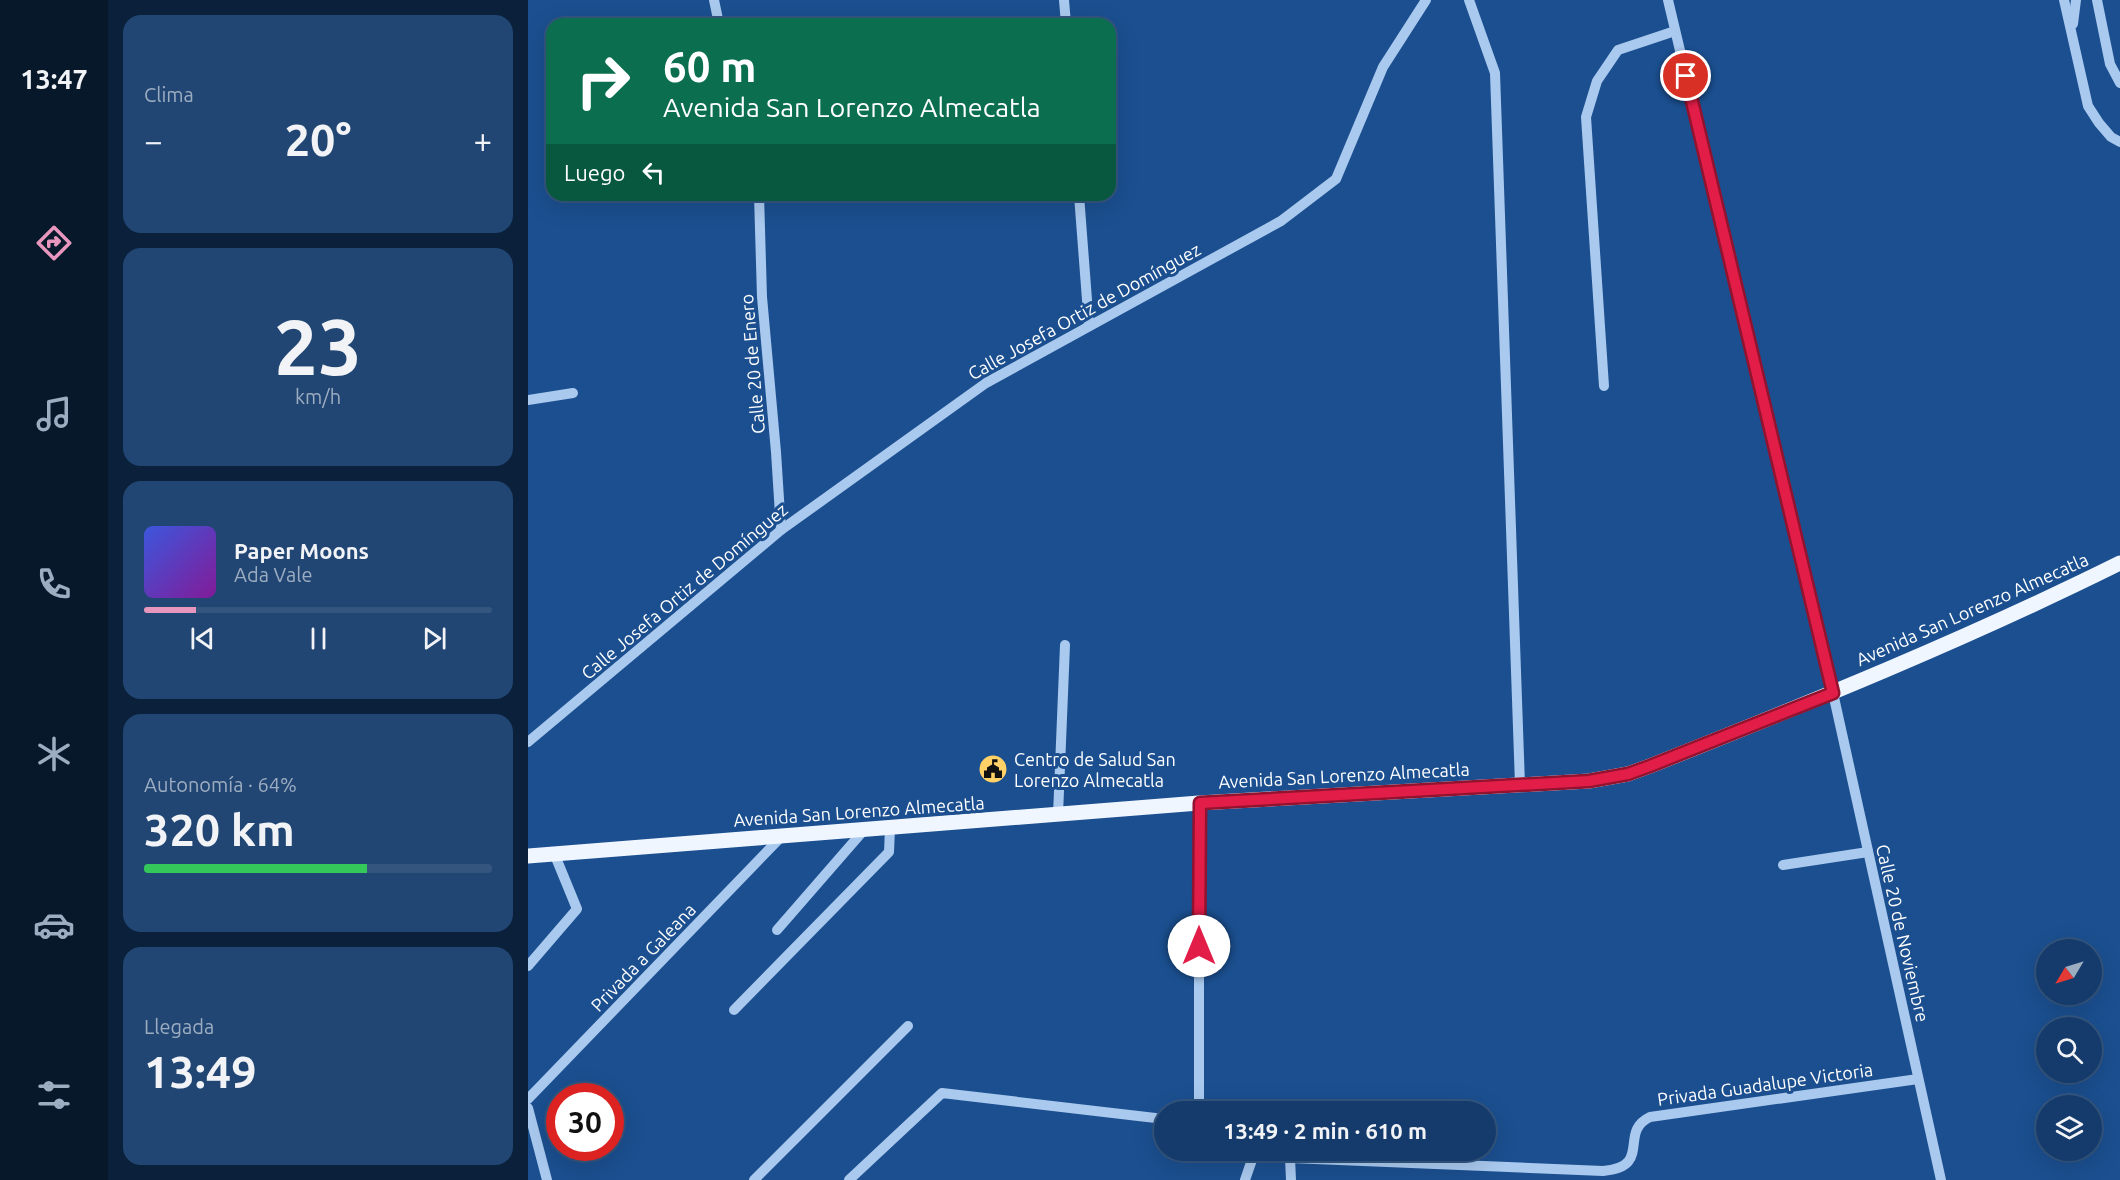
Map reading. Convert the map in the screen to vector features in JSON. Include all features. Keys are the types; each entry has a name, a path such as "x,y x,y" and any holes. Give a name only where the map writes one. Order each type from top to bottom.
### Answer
{"main road":[{"name":"Avenida San Lorenzo Almecatla","path":"528,855 1200,803 1589,781 1628,774 1833,693 2050,598 2120,564"}],"street":[{"path":"714,0 718,18"},
{"path":"1064,0 1066,18"},
{"name":"Calle Josefa Ortiz de Domínguez","path":"528,742 780,530 986,382 1281,221 1336,179 1383,67 1426,0"},
{"path":"1469,0 1495,73 1520,785"},
{"name":"Calle 20 de Noviembre","path":"1668,0 1833,693 1941,1180"},
{"path":"2064,0 2088,106 2099,123 2120,142"},
{"path":"2072,30 2076,0"},
{"path":"2097,0 2110,64 2120,83"},
{"path":"1604,386 1586,117 1597,81 1618,51 1675,31"},
{"name":"Calle 20 de Enero","path":"759,201 762,297 776,452 780,530"},
{"path":"1079,201 1089,326"},
{"path":"528,400 573,393"},
{"path":"1058,815 1065,645"},
{"path":"1199,1101 1200,803"},
{"path":"734,1010 889,852 890,828"},
{"path":"777,930 864,830"},
{"name":"Privada a Galeana","path":"528,1099 781,837"},
{"path":"1783,865 1868,852"},
{"path":"528,966 577,909 554,853"},
{"path":"754,1180 908,1026"},
{"name":"Privada Guadalupe Victoria","path":"1362,1161 1603,1171 1619,1169 1628,1164 1637,1128 1642,1121 1650,1117 1918,1079"},
{"path":"849,1180 942,1093 1154,1118"},
{"path":"528,1108 547,1180"},
{"path":"1245,1180 1251,1161"},
{"path":"1290,1161 1291,1180"}],"place":[{"name":"Centro de Salud San Lorenzo Almecatla","path":"993,769"}],"route":[{"path":"1199,946 1200,803 1589,781 1628,774 1833,693 1686,76"}]}
